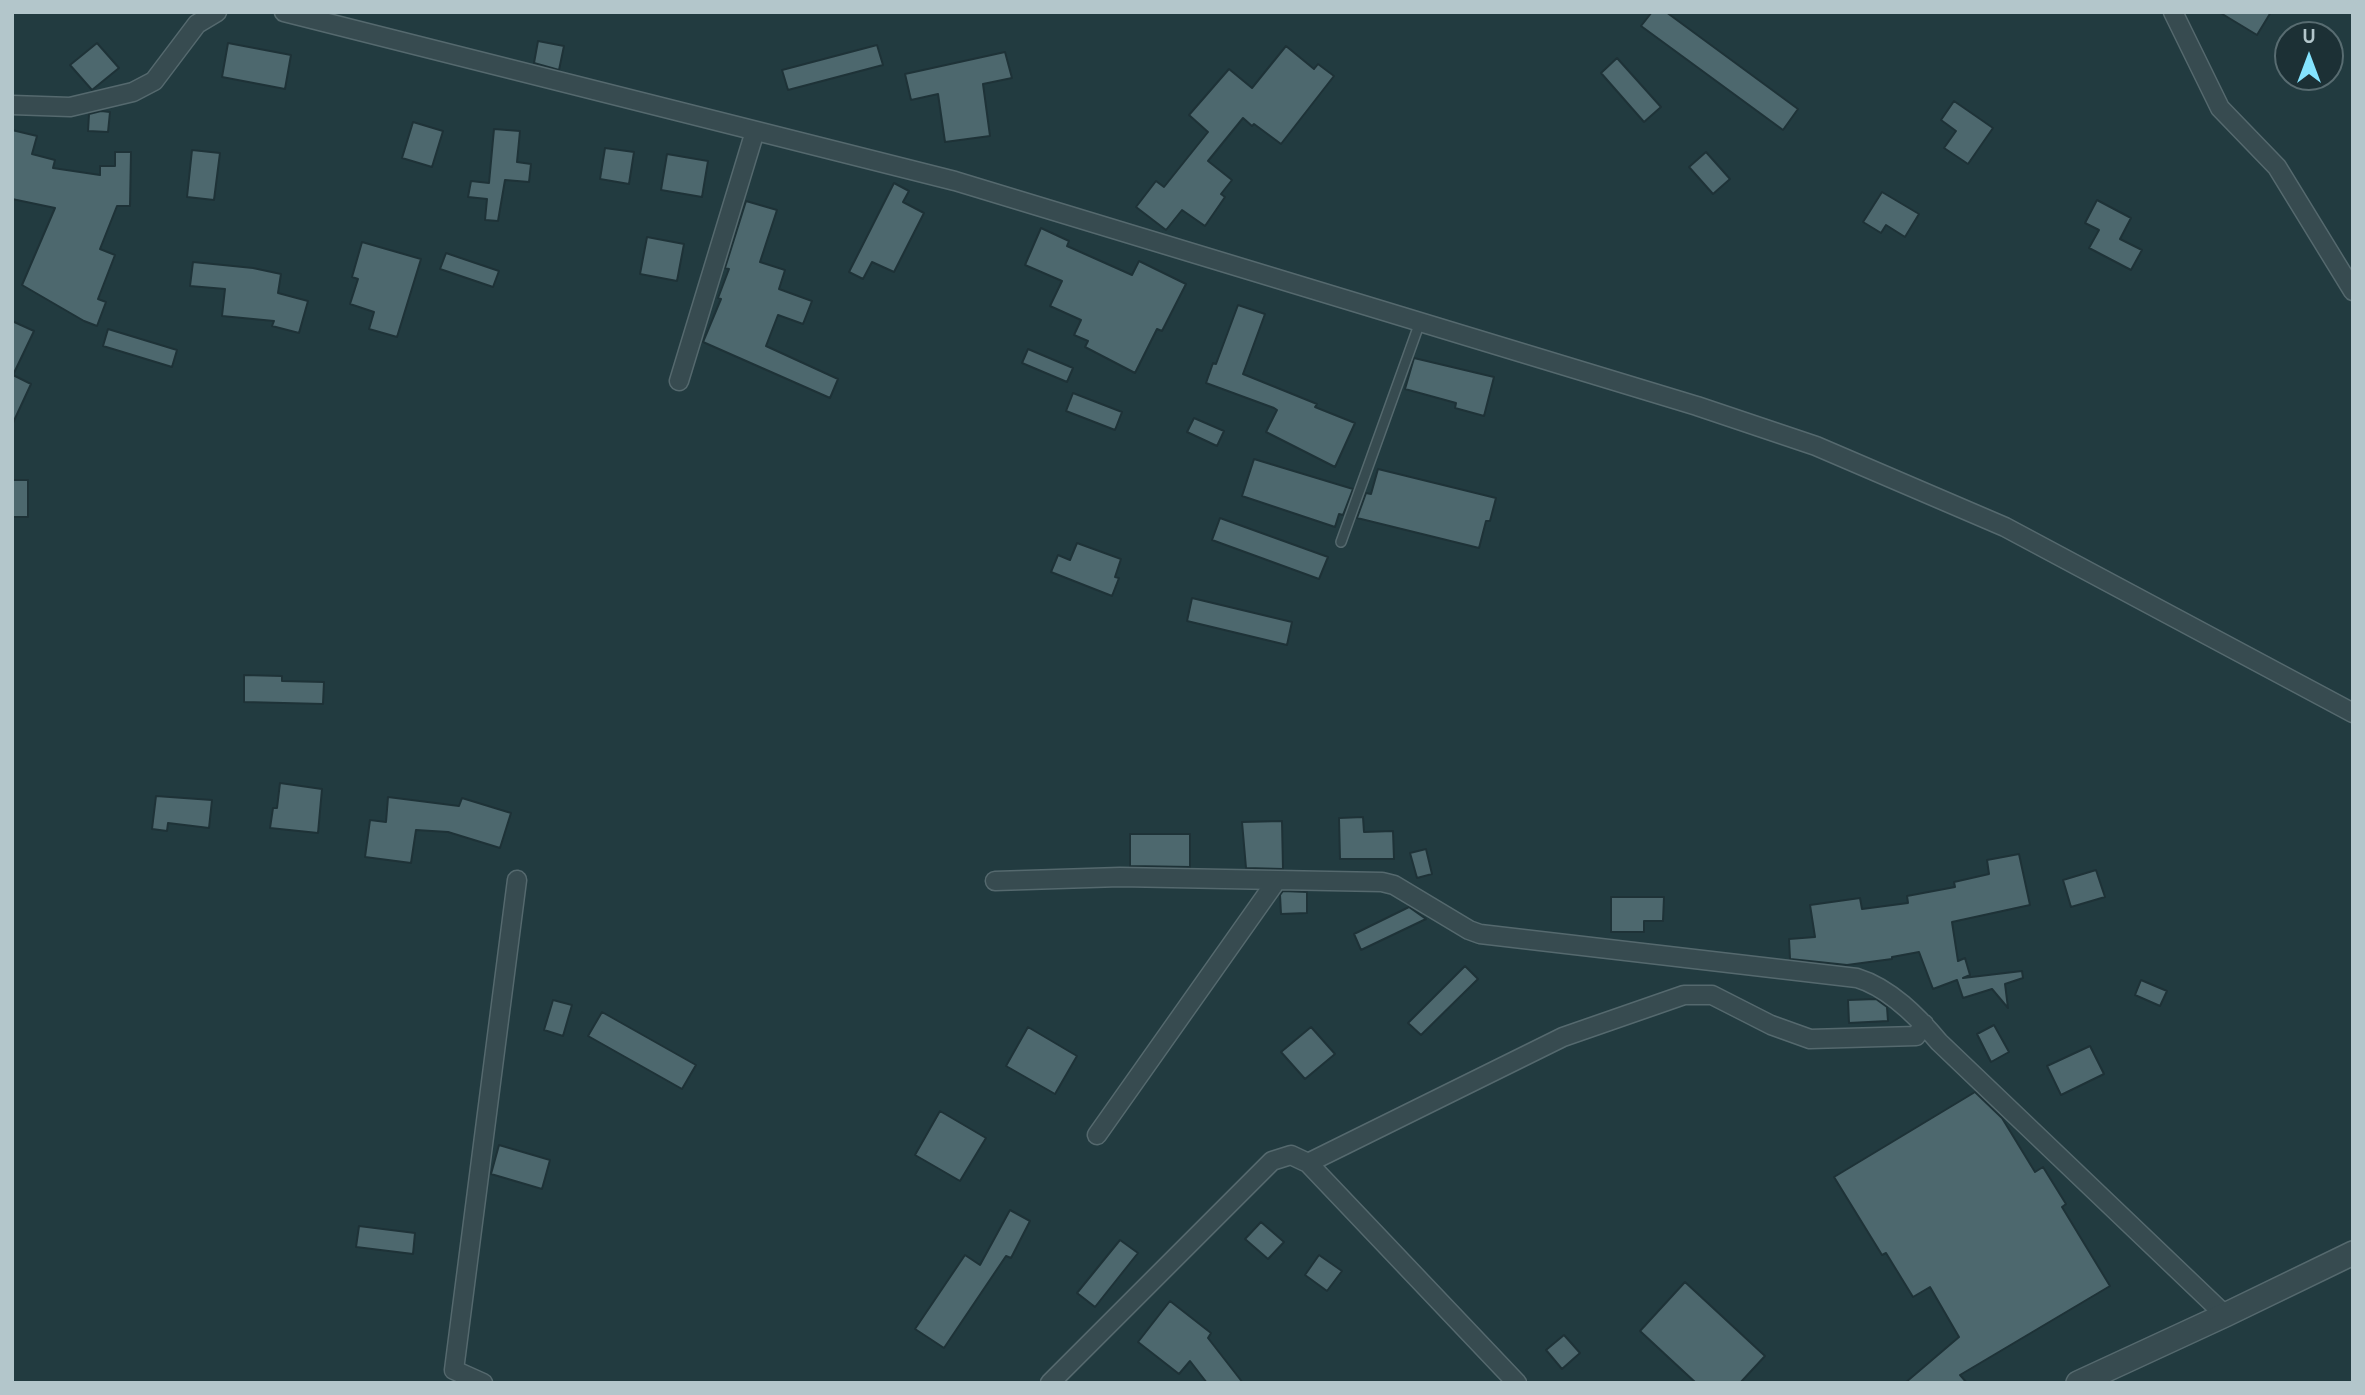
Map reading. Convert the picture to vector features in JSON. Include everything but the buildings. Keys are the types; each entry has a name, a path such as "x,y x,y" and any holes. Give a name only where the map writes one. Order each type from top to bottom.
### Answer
{"street":[{"path":"12,105 70,107 133,92 154,81 197,24 217,12"},
{"path":"284,12 955,181 1697,406 1829,451 2005,527 2353,713"},
{"path":"2173,12 2220,108 2277,167 2353,290"},
{"path":"679,381 755,131"},
{"path":"995,881 1121,877 1366,881 1394,884 1480,934 1857,978 1882,989 1924,1024 2225,1315"},
{"path":"483,1383 454,1370 517,880"},
{"path":"1097,1135 1277,880"},
{"path":"1308,1163 1563,1037 1684,995 1712,995 1771,1025 1810,1039 1916,1036 1924,1024"},
{"path":"1050,1383 1272,1161 1291,1155 1308,1163 1517,1383"},
{"path":"2078,1383 2353,1253"}],"lane":[{"path":"1341,542 1420,322"}]}
